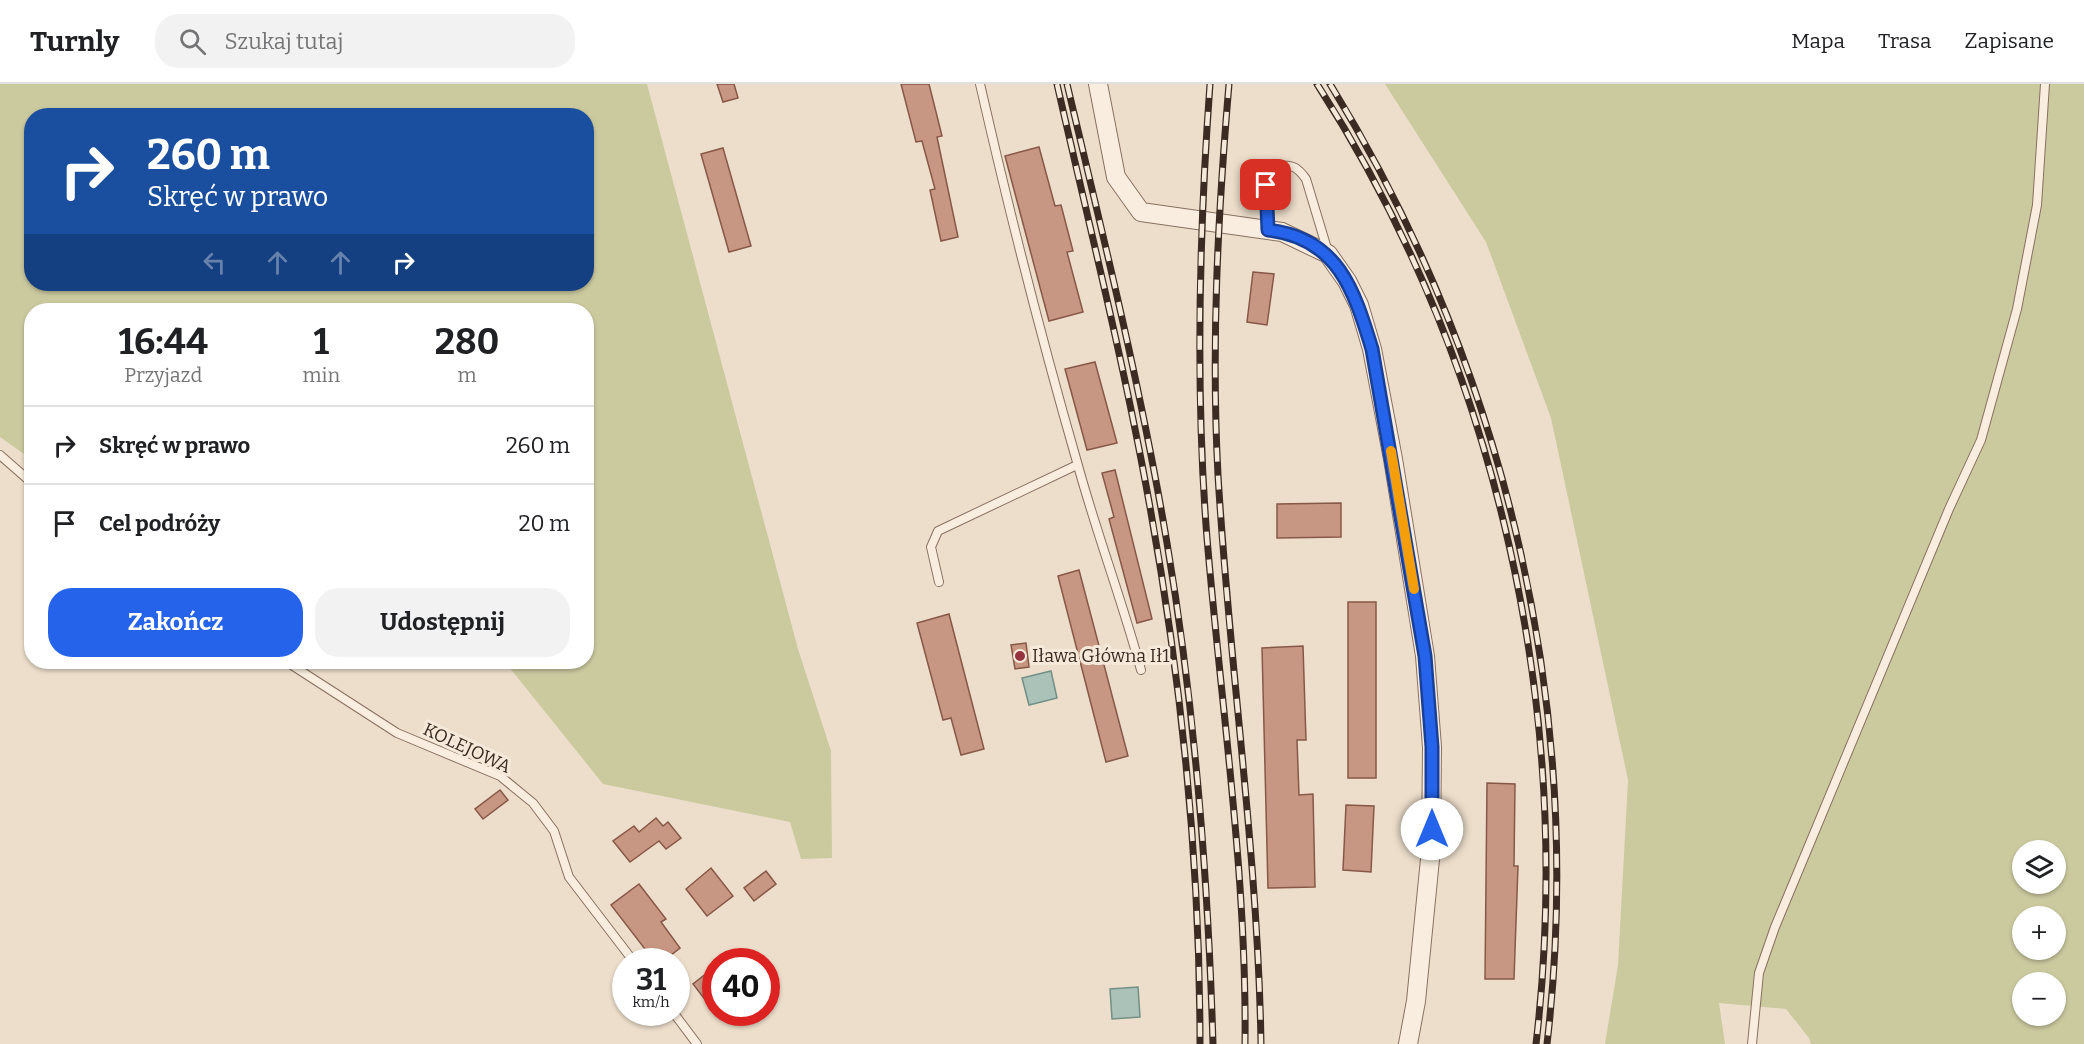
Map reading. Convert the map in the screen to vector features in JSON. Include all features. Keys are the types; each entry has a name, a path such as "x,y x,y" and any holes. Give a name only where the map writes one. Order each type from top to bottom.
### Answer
{"street":[{"path":"1098,84 1116,177 1141,212 1282,231 1328,254 1347,281 1359,305 1372,349 1425,656 1432,747 1431,849 1416,1001 1408,1044"}],"lane":[{"path":"980,84 1022,261 1077,465 1123,603 1141,670"},
{"path":"1752,1044 1759,973 1775,927 1949,509 1981,440 2017,309 2037,205 2045,84"},
{"path":"1268,230 1266,185 1279,166 1289,164 1299,169 1306,179 1328,254"},
{"path":"0,455 24,476"},
{"path":"939,582 931,547 938,531 1077,465"},
{"name":"KOLEJOWA","path":"298,669 397,733 500,776 533,802 554,831 570,877 623,948"},
{"path":"684,1026 697,1044"}],"green space":[{"path":"0,84 647,84 798,649 831,751 832,858 801,859 790,822 603,784 511,669 594,669 594,303 24,303 24,454 0,437"},
{"path":"1385,84 2084,84 2084,1044 1811,1044 1809,1038 1786,1009 1719,1003 1725,1044 1605,1044 1618,965 1628,780 1551,418 1486,242"}],"shaded area":[{"path":"1051,671 1057,698 1029,705 1022,678"},
{"path":"1138,987 1140,1017 1112,1019 1110,989"}],"building":[{"path":"717,84 734,84 738,98 723,102"},
{"path":"901,84 929,84 942,136 937,137 958,237 941,241 930,190 935,189 922,141 916,142"},
{"path":"1039,147 1055,206 1061,205 1073,251 1067,252 1083,312 1049,321 1005,156"},
{"path":"723,148 751,246 729,252 701,154"},
{"path":"1253,272 1274,274 1267,325 1247,322"},
{"path":"1095,362 1117,443 1087,450 1065,369"},
{"path":"1115,470 1152,619 1137,623 1109,519 1114,517 1102,473"},
{"path":"1341,503 1341,537 1277,538 1277,504"},
{"path":"1079,570 1128,756 1106,762 1058,576"},
{"path":"1348,602 1376,602 1376,778 1348,778"},
{"path":"949,614 984,749 961,755 951,718 943,720 917,623"},
{"name":"Iława Główna Ił1","path":"1026,643 1029,667 1015,669 1011,645"},
{"path":"1303,646 1306,740 1297,740 1299,795 1313,794 1315,887 1268,888 1262,648"},
{"path":"1487,783 1515,784 1514,866 1518,866 1514,979 1485,979"},
{"path":"500,790 508,800 483,819 475,809"},
{"path":"1346,805 1374,806 1371,872 1343,870"},
{"path":"656,818 663,826 668,822 681,838 666,849 659,841 630,862 613,841 634,826 639,832"},
{"path":"711,868 733,896 707,916 686,889"},
{"path":"766,871 776,884 754,901 744,888"},
{"path":"639,884 666,919 661,922 680,948 644,948 611,905"},
{"path":"702,977 702,996 693,984"}],"railway":[{"path":"1057,84 1135,430 1168,620 1178,690 1192,832 1200,1044"},
{"path":"1067,84 1133,370 1157,485 1177,605 1199,793 1208,918 1213,1044"},
{"path":"1210,84 1201,254 1200,368 1203,481 1238,854 1245,981 1245,1044"},
{"path":"1229,84 1217,279 1216,426 1223,546 1255,902 1261,1044"},
{"path":"1317,84 1380,192 1433,306 1476,424 1509,545 1532,668 1544,793 1545,919 1536,1044"},
{"path":"1330,84 1391,194 1444,308 1486,425 1519,546 1542,669 1554,793 1556,919 1547,1044"}],"slow traffic":[{"path":"1391,451 1414,589"}],"place":[{"name":"Iława Główna Ił1","path":"1020,656"}],"route":[{"path":"1266,185 1268,230 1282,231 1328,254 1347,281 1359,305 1372,349 1393,459 1425,656 1432,747 1432,829"}]}
